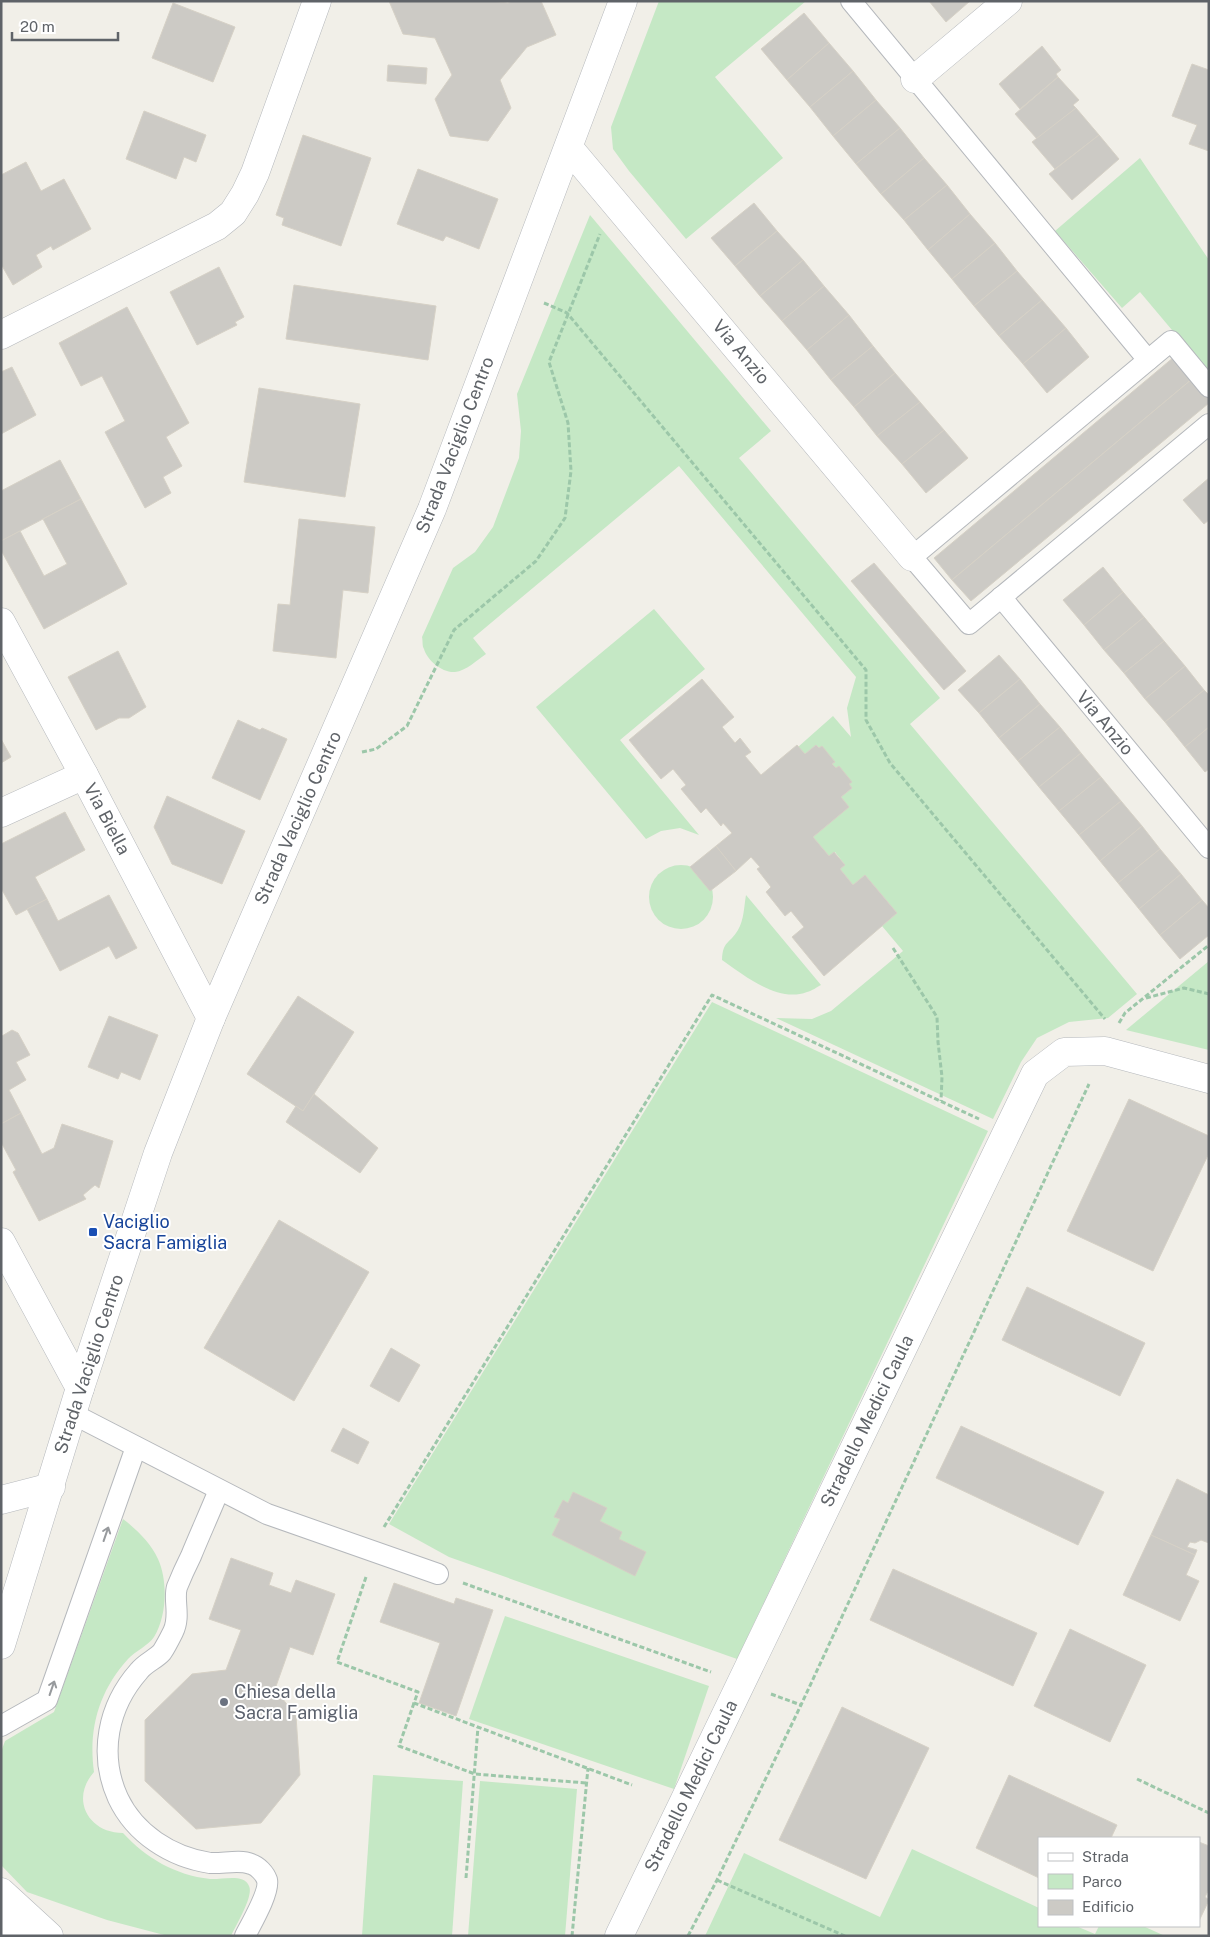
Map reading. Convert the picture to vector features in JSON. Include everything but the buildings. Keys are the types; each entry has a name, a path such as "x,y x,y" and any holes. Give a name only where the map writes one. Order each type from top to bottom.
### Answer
{"street":[{"path":"1,335 217,226 233,213 255,173 317,1"},
{"name":"Strada Vaciglio Centro","path":"1,1645 76,1401 158,1153 211,1018 432,509 623,1"},
{"path":"915,79 1008,1"},
{"name":"Via Anzio","path":"569,148 912,557"},
{"name":"Via Biella","path":"1,622 84,775 211,1018"},
{"path":"1,813 84,775"},
{"name":"Stradello Medici Caula","path":"619,1936 1035,1074 1064,1052 1105,1051 1209,1080"},
{"path":"1,1242 76,1401"},
{"path":"1,1500 51,1487"},
{"path":"1,1892 49,1936"},
{"path":"1,1923 38,1936"}],"lane":[{"path":"850,1 1148,360"},
{"path":"912,557 1171,341 1209,387"},
{"name":"Via Anzio","path":"912,557 969,624 1209,424"},
{"name":"Via Anzio","path":"1002,597 1209,848"},
{"path":"76,1401 136,1447 267,1514 438,1574"},
{"path":"1,1726 47,1700 136,1447"},
{"path":"219,1490 176,1589 178,1611 174,1630 162,1652 141,1669 126,1686 115,1707 107,1753 110,1776 118,1798 130,1818 147,1835 166,1849 188,1858 212,1863 236,1862 251,1864 261,1870 267,1881 266,1892 245,1936"}],"path":[{"path":"322,762 376,749 408,726 454,630 536,561 566,518 571,472 568,423 549,362 567,313 603,229 622,211"},
{"path":"514,289 567,313 866,670 866,720 890,763 1108,1023"},
{"path":"1118,1024 1125,1013 1209,945"},
{"path":"893,948 938,1017 938,1042 942,1077 941,1101"},
{"path":"1144,998 1184,988 1209,994"},
{"path":"586,1783 475,1774 399,1746 418,1692 337,1662 385,1524 712,995 1007,1131"},
{"path":"688,1936 801,1705 1092,1078"},
{"path":"438,1574 801,1705"},
{"path":"414,1703 632,1785"},
{"path":"466,1878 478,1727"},
{"path":"572,1936 588,1768"},
{"path":"1136,1779 1209,1813"},
{"path":"717,1880 845,1936"}],"green space":[{"path":"659,1 806,1 715,77 783,158 686,239 613,149 611,127"},
{"path":"1140,158 1209,260 1209,374 1140,292 1122,308 1055,231"},
{"path":"590,215 771,431 739,458 940,698 910,724 1137,994 1108,1018 1069,1022 1037,1038 1021,1062 993,1119 776,1018 812,1019 831,1011 903,951 882,926 897,913 865,875 853,885 840,869 845,865 835,852 829,856 813,837 848,807 841,797 852,788 832,764 835,762 816,745 805,754 798,747 833,716 851,737 847,708 856,677 679,466 473,638 486,654 463,670 450,672 436,665 426,653 422,637 453,568 475,552 493,527 519,458 521,431 517,394"},
{"path":"654,609 705,669 620,740 699,835 680,828 661,831 646,839 536,707"},
{"path":"675,865 687,865 704,874 711,885 713,897 711,909 704,920 687,929 675,929 663,924 654,915 649,903 649,891 654,879 663,870"},
{"path":"746,895 821,985 813,990 796,994 773,991 751,980 722,960 725,946 740,926"},
{"path":"1209,961 1209,1050 1126,1030"},
{"path":"712,1002 988,1131 737,1659 449,1557 389,1524"},
{"path":"123,1519 143,1537 158,1559 165,1588 164,1609 154,1637 128,1659 118,1671 103,1697 94,1726 94,1772 87,1782 83,1793 83,1803 86,1813 92,1821 100,1827 123,1833 141,1850 162,1864 197,1877 210,1879 237,1878 246,1882 249,1886 249,1896 244,1911 231,1936 168,1936 107,1920 27,1892 1,1865 1,1752 5,1741 54,1712"},
{"path":"505,1616 709,1686 674,1789 469,1719"},
{"path":"373,1775 463,1781 452,1936 362,1936"},
{"path":"480,1781 577,1789 565,1936 468,1936"},
{"path":"912,1849 1038,1908 1038,1927 1078,1927 1095,1934 1098,1927 1145,1927 1165,1936 705,1936 744,1853 880,1917"}],"place":[{"name":"Vaciglio Sacra Famiglia","path":"93,1232"},
{"name":"Chiesa della Sacra Famiglia","path":"224,1702"}]}
